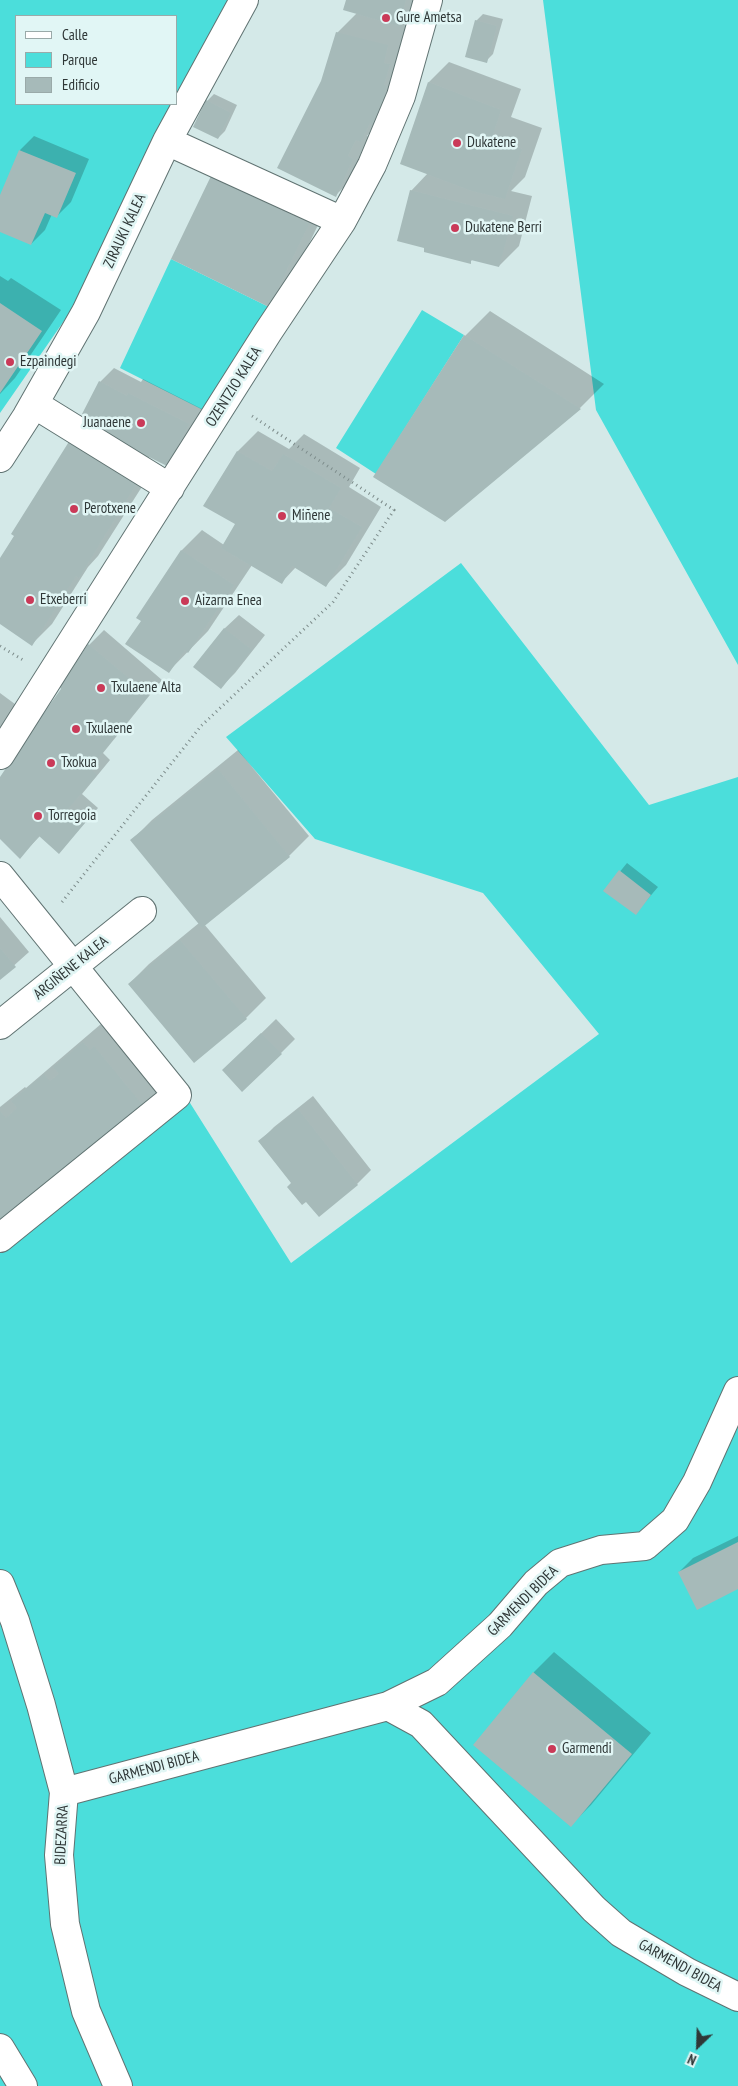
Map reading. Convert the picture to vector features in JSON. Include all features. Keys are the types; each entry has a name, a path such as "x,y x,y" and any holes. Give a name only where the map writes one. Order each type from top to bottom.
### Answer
{"street":[{"name":"ZIRAUKI KALEA","path":"0,458 34,404 86,312 167,141 244,0"},
{"name":"OZENTZIO KALEA","path":"0,755 342,221 372,165 401,96 428,0"},
{"path":"167,141 342,221"},
{"path":"34,404 170,488"},
{"path":"0,876 177,1095 0,1238"},
{"name":"ARGIÑENE KALEA","path":"0,1025 142,911"},
{"name":"GARMENDI BIDEA","path":"64,1792 388,1706 438,1682 500,1625 536,1583 560,1563 602,1550 645,1546 675,1520 696,1482 738,1391"},
{"name":"BIDEZARRA","path":"0,1584 15,1621 42,1705 64,1792 59,1855 65,1924 86,2011 118,2086"},
{"name":"GARMENDI BIDEA","path":"388,1706 422,1724 594,1909 621,1933 687,1972 738,1996"},
{"path":"0,2048 23,2086"}],"path":[{"path":"41,928 201,726 333,602 394,510 227,398"}],"green space":[{"path":"0,0 239,0 118,243 0,413"},
{"path":"543,0 738,0 738,665 596,410"},
{"path":"171,259 269,307 203,410 120,368"},
{"path":"422,310 464,335 376,474 336,448"},
{"path":"461,563 649,805 738,777 738,2086 0,2086 0,1247 185,1095 291,1263 599,1034 483,893 315,839 226,737"}],"building":[{"name":"Gure Ametsa","path":"346,0 406,0 399,26 343,10"},
{"path":"475,20 497,26 487,63 465,57"},
{"path":"336,32 388,45 384,63 390,64 384,85 387,86 382,102 372,125 370,123 361,142 356,140 348,156 353,159 336,197 277,168 321,81"},
{"name":"Dukatene","path":"428,82 501,110 492,138 522,149 505,199 472,191 400,164"},
{"path":"206,100 231,113 218,139 193,127"},
{"path":"19,150 76,173 57,218 45,213 31,245 0,232 0,195"},
{"path":"211,176 309,224 269,307 171,259"},
{"name":"Dukatene Berri","path":"410,190 513,216 499,267 471,260 471,264 424,252 424,248 397,241"},
{"name":"Ezpaindegi","path":"0,303 42,331 0,393"},
{"path":"464,335 581,409 445,522 373,477"},
{"name":"Juanaene","path":"99,381 127,396 128,393 189,424 167,466 107,436 108,432 82,414"},
{"name":"Perotxene","path":"70,440 137,483 79,578 76,576 32,646 0,624 0,558 14,536 11,534"},
{"name":"Miñene","path":"237,451 272,471 283,454 341,488 329,508 362,527 326,587 292,566 282,584 221,548 235,524 203,506"},
{"name":"Aizarna Enea","path":"181,550 234,585 188,653 185,650 169,673 125,644 141,621 136,618"},
{"path":"224,628 252,650 221,689 193,667"},
{"path":"88,644 149,695 90,768 97,775 68,809 85,823 59,854 39,836 20,859 0,839 0,777 61,689 60,687"},
{"path":"218,769 290,857 202,928 130,840"},
{"path":"619,870 651,895 636,915 603,891"},
{"path":"180,940 247,1019 194,1063 128,984"},
{"path":"0,948 16,967 0,980"},
{"path":"261,1033 282,1054 242,1092 222,1070"},
{"path":"83,1042 90,1050 94,1046 146,1109 0,1230 0,1111 6,1118 17,1108 11,1101 44,1074 50,1081 59,1074 53,1067"},
{"path":"298,1109 358,1185 319,1217 306,1202 302,1205 287,1187 291,1183 258,1141"},
{"path":"738,1542 738,1589 697,1610 678,1572"},
{"name":"Garmendi","path":"533,1672 632,1754 571,1827 473,1745"}],"place":[{"name":"Gure Ametsa","path":"386,18"},
{"name":"Dukatene","path":"457,143"},
{"name":"Dukatene Berri","path":"455,228"},
{"name":"Ezpaindegi","path":"10,362"},
{"name":"Juanaene","path":"141,423"},
{"name":"Perotxene","path":"74,509"},
{"name":"Miñene","path":"282,516"},
{"name":"Etxeberri","path":"30,600"},
{"name":"Aizarna Enea","path":"185,601"},
{"name":"Txulaene Alta","path":"101,688"},
{"name":"Txulaene","path":"76,729"},
{"name":"Txokua","path":"51,763"},
{"name":"Torregoia","path":"38,816"},
{"name":"Garmendi","path":"552,1749"}]}
